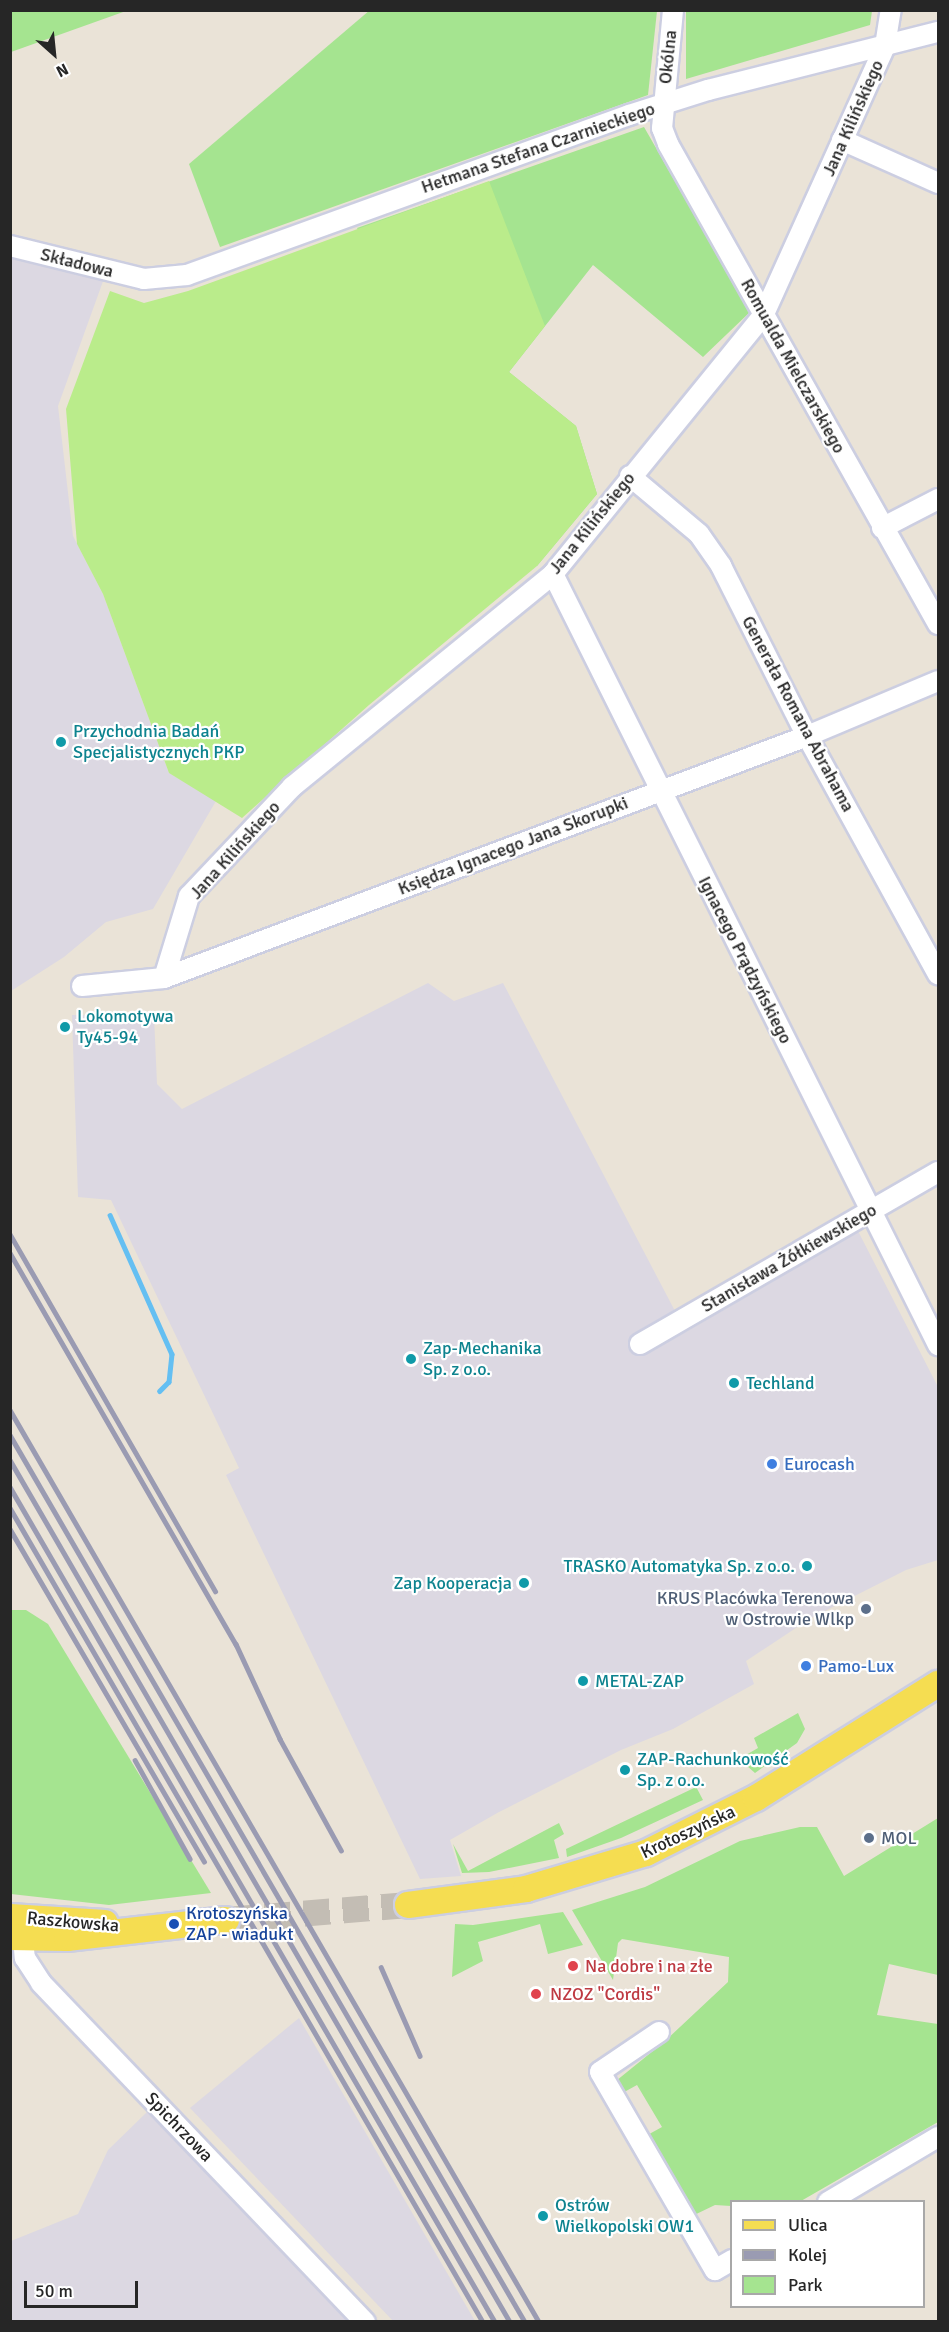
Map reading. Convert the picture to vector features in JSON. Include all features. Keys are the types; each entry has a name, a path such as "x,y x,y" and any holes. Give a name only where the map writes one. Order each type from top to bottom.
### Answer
{"main road":[{"name":"Krotoszyńska","path":"408,1905 526,1889 646,1852 750,1801 939,1684"},
{"name":"Raszkowska","path":"16,1927 135,1927 226,1920"}],"street":[{"name":"Okólna","path":"663,104 673,10"},
{"name":"Jana Kilińskiego","path":"164,978 189,896 292,787 553,573 764,314 885,46 891,10"},
{"name":"Hetmana Stefana Czarnieckiego","path":"144,279 165,280 215,267 663,104 939,32"},
{"name":"Romualda Mielczarskiego","path":"663,104 662,128 668,144 882,528 939,624"},
{"path":"842,140 939,183"},
{"name":"Składowa","path":"10,246 144,279"},
{"name":"Generała Romana Abrahama","path":"630,476 699,534 721,566 807,736 939,974"},
{"path":"882,528 939,499"},
{"name":"Ignacego Prądzyńskiego","path":"553,573 939,1345"},
{"name":"Księdza Ignacego Jana Skorupki","path":"82,986 164,978 807,736 939,681"},
{"name":"Stanisława Żółkiewskiego","path":"640,1344 939,1172"},
{"name":"Spichrzowa","path":"16,1927 25,1958 41,1983 365,2322"},
{"path":"659,2032 600,2072 715,2270 730,2261"},
{"path":"831,2200 939,2137"}],"shaded area":[{"path":"11,251 106,273 58,406 73,536 103,594 169,773 216,801 153,909 106,922 64,957 11,991"},
{"path":"428,983 454,1001 503,983 686,1332 858,1231 938,1387 938,1560 906,1570 811,1618 746,1661 754,1684 673,1729 621,1750 499,1812 450,1840 461,1876 420,1879 226,1475 239,1468 111,1200 78,1197 72,1015 154,1016 157,1084 182,1109"},
{"path":"299,2018 475,2321 393,2321 190,2108"},
{"path":"147,2112 349,2321 11,2321 11,2241 78,2214 108,2150"}],"green space":[{"path":"11,10 126,10 126,11 11,52"},
{"path":"370,10 657,11 648,95 220,247 189,164"},
{"path":"686,10 872,11 870,25 686,79"},
{"path":"644,127 750,312 703,357 593,265 509,372 576,426 597,494 537,566 357,228"},
{"path":"489,181 545,326 509,372 576,426 597,494 537,566 369,705 242,818 169,773 103,594 77,544 66,409 110,291 144,303 188,291"},
{"path":"11,1610 26,1610 48,1624 211,1893 109,1905 11,1894"},
{"path":"798,1713 805,1729 797,1743 755,1773 739,1759 758,1748 754,1738"},
{"path":"691,1777 703,1800 621,1838 567,1857 566,1849 694,1788"},
{"path":"938,1818 938,1975 889,1964 877,2015 938,2024 938,2122 803,2200 730,2200 730,2206 715,2205 688,2218 642,2138 662,2127 637,2085 617,2096 611,2085 664,2042 728,1982 729,1957 622,1939 618,1943 613,1980 572,1910 645,1887 740,1841 800,1827 817,1827 844,1876"},
{"path":"559,1823 564,1834 554,1840 559,1858 489,1872 462,1873 453,1844 468,1871"},
{"path":"563,1912 583,1945 548,1954 540,1924 478,1942 483,1961 452,1977 455,1924 473,1925"}],"waterway":[{"path":"110,1215 172,1354 169,1382 160,1391"}],"tunnel":[{"path":"226,1920 408,1905"}],"railway":[{"path":"10,1234 215,1591"},
{"path":"10,1253 236,1644 280,1739 341,1850"},
{"path":"10,1410 539,2322"},
{"path":"10,1435 525,2322"},
{"path":"10,1460 510,2322"},
{"path":"10,1487 495,2322"},
{"path":"10,1508 483,2322"},
{"path":"10,1529 204,1861"},
{"path":"135,1760 190,1859"},
{"path":"381,1967 420,2056"}],"place":[{"name":"Przychodnia Badań Specjalistycznych PKP","path":"61,742"},
{"name":"Lokomotywa Ty45-94","path":"65,1027"},
{"name":"Zap-Mechanika Sp. z o.o.","path":"411,1359"},
{"name":"Techland","path":"734,1383"},
{"name":"Eurocash","path":"772,1464"},
{"name":"TRASKO Automatyka Sp. z o.o.","path":"807,1566"},
{"name":"Zap Kooperacja","path":"524,1583"},
{"name":"KRUS Placówka Terenowa w Ostrowie Wlkp","path":"866,1609"},
{"name":"Pamo-Lux","path":"806,1666"},
{"name":"METAL-ZAP","path":"583,1681"},
{"name":"ZAP-Rachunkowość Sp. z o.o.","path":"625,1770"},
{"name":"MOL","path":"869,1838"},
{"name":"Krotoszyńska ZAP - wiadukt","path":"174,1924"},
{"name":"Na dobre i na złe","path":"573,1966"},
{"name":"NZOZ \"Cordis\"","path":"536,1994"},
{"name":"Ostrów Wielkopolski OW1","path":"543,2216"}]}
